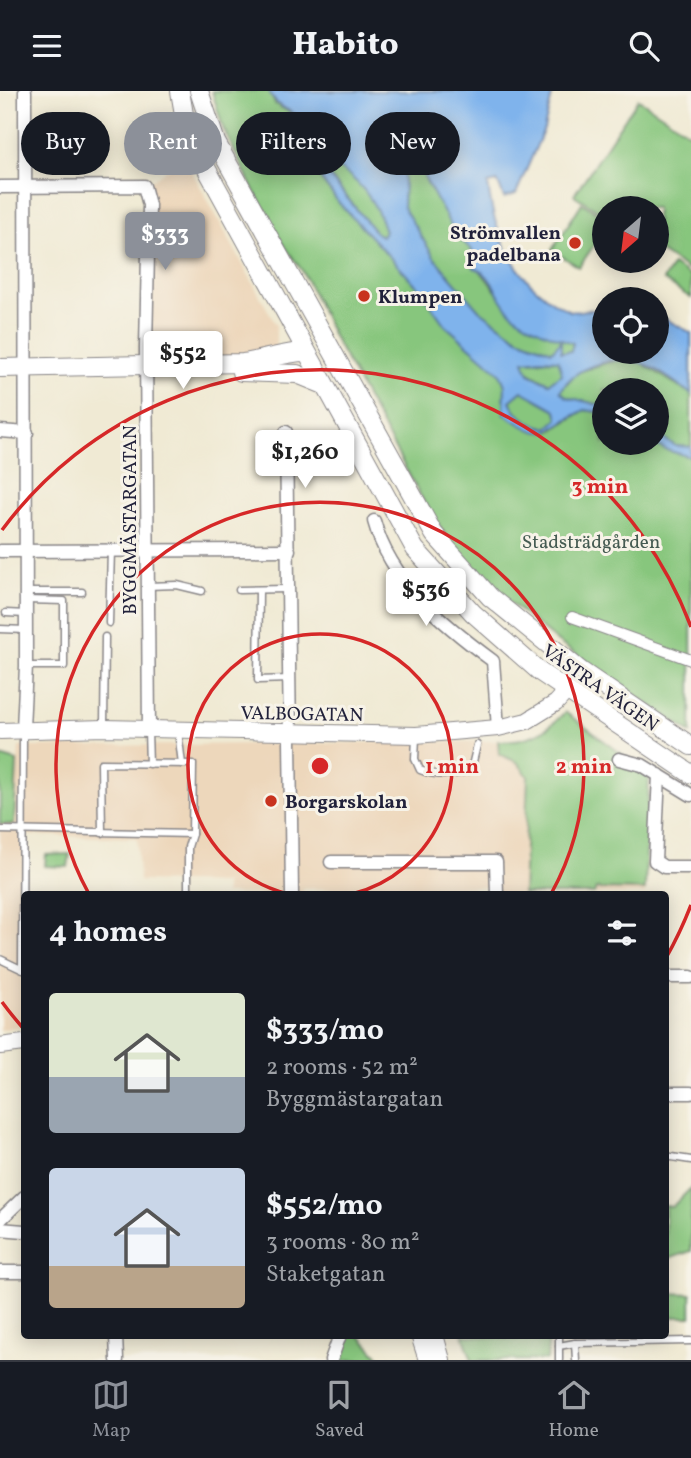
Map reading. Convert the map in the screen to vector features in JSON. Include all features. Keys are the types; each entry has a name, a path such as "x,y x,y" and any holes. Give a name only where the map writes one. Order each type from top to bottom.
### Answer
{"main road":[{"name":"VÄSTRA VÄGEN","path":"180,91 186,126 198,153 415,549 472,613 566,692 691,774"},
{"name":"VÄSTRA VÄGEN","path":"199,91 216,142 324,341 434,534 490,597 582,671 691,745"},
{"path":"261,372 288,366 324,341"},
{"path":"0,368 243,363 267,360 288,352 306,352"},
{"path":"147,367 298,374 324,385"},
{"name":"VALBOGATAN","path":"566,692 582,671"}],"street":[{"path":"23,728 26,666 27,433 25,91"},
{"name":"BYGGMÄSTARGATAN","path":"25,187 144,186 149,205 149,730"},
{"path":"0,187 25,187"},
{"path":"0,431 27,433"},
{"path":"286,432 292,891"},
{"path":"374,521 380,542 429,609 493,661 498,729"},
{"path":"0,551 289,550"},
{"path":"572,617 691,660"},
{"name":"VALBOGATAN","path":"0,731 23,728 104,728 416,735 498,729 527,722 556,703 566,692"},
{"path":"619,759 642,765 691,795"},
{"path":"659,775 655,861 664,867 691,867"},
{"path":"331,862 496,862 497,891"},
{"path":"669,977 691,977"},
{"path":"0,1046 21,1043"},
{"path":"0,1046 21,1050"},
{"path":"669,1093 691,1093"},
{"path":"0,1220 21,1200"},
{"path":"0,1229 21,1231"},
{"path":"0,1272 21,1272"},
{"path":"116,1339 117,1360"},
{"path":"331,1360 339,1339"},
{"path":"420,1339 427,1360"},
{"path":"436,1339 442,1360"}],"lane":[{"path":"109,623 111,550"},
{"path":"147,586 177,585 202,591"},
{"path":"239,590 289,589"},
{"path":"258,590 258,680 290,679"},
{"path":"26,596 82,592"},
{"path":"26,596 64,601 64,666 26,666"},
{"path":"6,613 26,614"},
{"path":"0,629 26,629"},
{"path":"104,728 105,637"},
{"path":"21,891 23,728"},
{"path":"149,730 149,764"},
{"path":"178,731 182,764"},
{"path":"416,735 415,759 420,770 429,774 459,774 471,770 477,745"},
{"path":"102,834 101,763 193,764 188,891"},
{"path":"0,830 192,834"},
{"path":"0,959 21,969"},
{"path":"669,1157 691,1160"},
{"path":"559,1339 559,1360"},
{"path":"559,1346 575,1343 691,1341"},
{"path":"575,1343 576,1360"}],"shaded area":[{"path":"159,175 194,175 276,325 276,350 252,356 146,357 144,186"},
{"name":"Borgarskolan","path":"498,741 499,754 517,762 528,776 523,891 491,891 490,887 225,891 225,883 139,881 137,838 24,835 23,891 21,891 21,1026 0,1030 0,824 14,825 19,747"},
{"path":"596,889 645,890 645,891 595,891"}],"green space":[{"name":"Stadsträdgården","path":"212,91 269,91 275,104 289,112 236,112 236,154 223,128 222,112 218,112"},
{"path":"638,99 691,134 691,272 669,258 669,196 592,196 592,206 574,195"},
{"name":"Stadsträdgården","path":"246,175 318,175 339,203 418,287 445,325 500,373 505,386 504,414 550,432 585,410 592,411 592,455 669,455 669,451 691,457 691,733 558,642 491,587 453,547 424,502 334,338 303,272 281,241"},
{"path":"329,175 350,175 366,191 385,231 382,236 376,233"},
{"path":"404,175 423,175 456,235 472,250 474,268 479,269 495,290 531,326 573,343 572,351 561,353 561,341 552,351 518,338 479,310 435,259 403,207"},
{"name":"Strömvallen padelbana","path":"582,203 592,209 592,248 579,267 552,250"},
{"path":"673,265 691,277 691,298 663,280"},
{"path":"558,360 563,374 549,383 526,370 524,361"},
{"path":"602,364 643,364 665,378 592,378 592,403 567,397 560,391 576,373"},
{"path":"669,380 691,394 691,447 676,446 669,442"},
{"path":"522,391 556,410 558,419 548,428 536,425 521,416 510,401"},
{"path":"565,712 649,774 645,890 523,891 528,776 517,762 499,754 498,741 527,738 550,726"},
{"path":"0,756 17,761 14,825 0,824"},
{"path":"70,854 68,867 45,866 46,855"},
{"path":"691,1188 691,1251 669,1259 669,1207 672,1207"},
{"path":"669,1293 691,1294 691,1317 669,1317"},
{"path":"346,1339 363,1339 382,1360 338,1360"},
{"path":"464,1339 548,1342 547,1360 472,1360"}],"water":[{"path":"269,91 553,91 544,129 516,194 504,198 498,182 488,184 491,204 503,242 523,275 536,289 570,311 592,310 592,364 598,364 573,376 560,391 567,397 592,403 592,411 585,410 552,429 538,432 504,414 505,386 500,373 445,325 418,287 339,203 318,175 328,175 376,233 382,236 385,231 377,210 366,192 348,175 351,175 351,112 291,112 276,102","holes":["365,112 460,112 460,175 423,175 456,235 472,250 474,268 491,281 508,309 534,327 573,343 571,351 561,352 561,341 552,351 518,338 479,310 435,259 403,207 404,175 365,175","558,360 562,374 549,383 529,374 524,361","522,391 556,410 558,419 548,428 536,425 521,416 510,401"]},
{"path":"669,321 691,333 691,394 644,364 669,364"},
{"path":"669,442 676,446 691,447 691,457 669,451"}],"place":[{"name":"Strömvallen padelbana","path":"575,243"},
{"name":"Klumpen","path":"364,296"},
{"name":"Borgarskolan","path":"271,801"}]}
